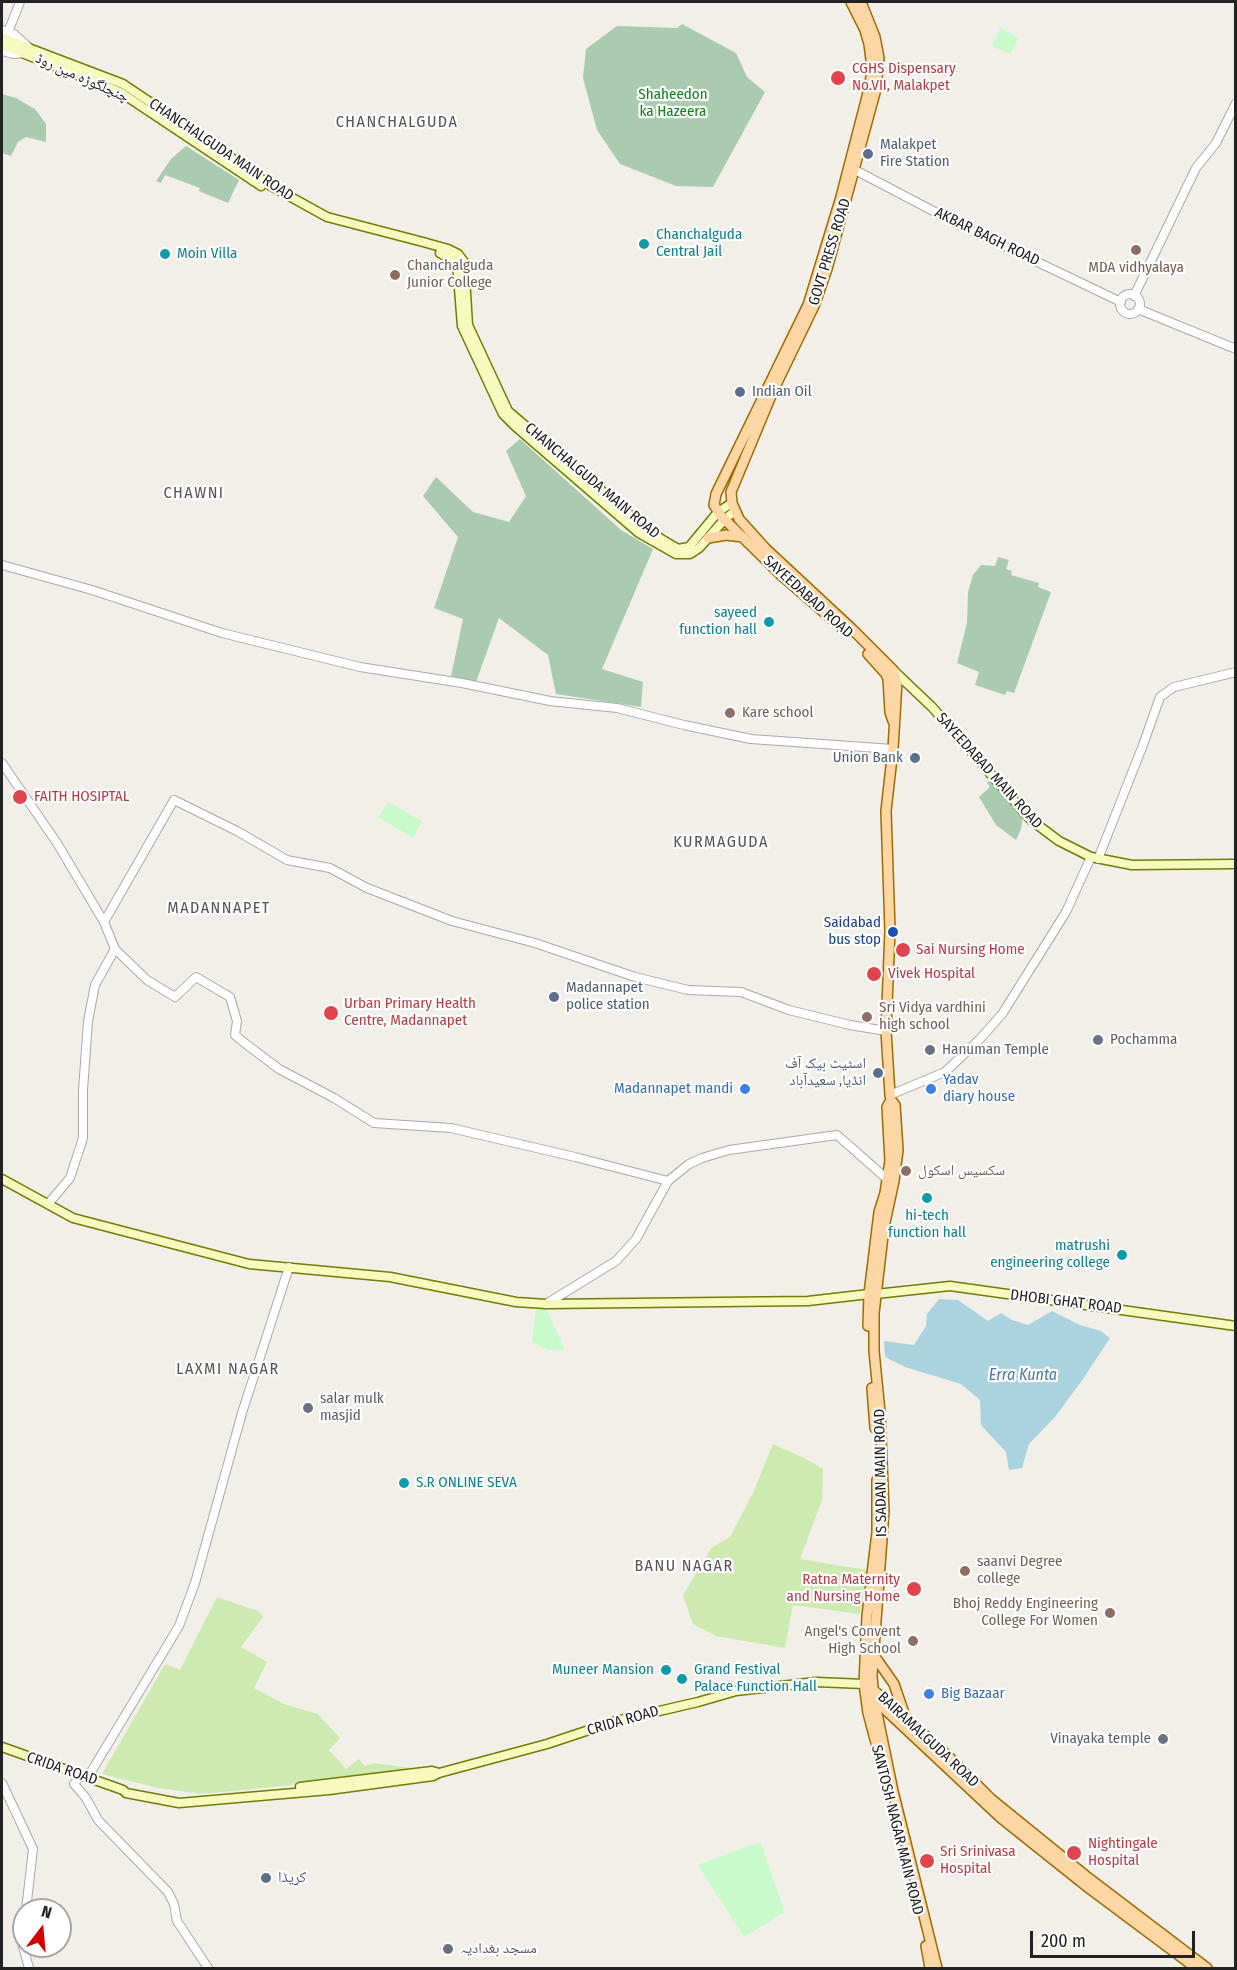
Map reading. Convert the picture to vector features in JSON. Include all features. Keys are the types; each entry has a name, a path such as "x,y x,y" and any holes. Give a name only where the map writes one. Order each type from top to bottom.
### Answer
{"main road":[{"path":"721,516 714,505 716,494 808,305 870,85 872,67 867,37 851,2"},
{"name":"GOVT PRESS ROAD","path":"735,511 731,492 773,391 814,306 827,269 879,76 879,58 875,37 861,2"},
{"path":"4,33 14,46"},
{"path":"2,45 27,50"},
{"name":"چنچلگوڑہ مین روڈ","path":"27,50 120,92 197,144"},
{"name":"CHANCHALGUDA MAIN ROAD","path":"27,50 123,84 271,186 327,217 431,244 458,254 464,262 468,325 508,411 647,534 678,549 689,548 721,516 735,511"},
{"name":"CHANCHALGUDA MAIN ROAD","path":"197,144 269,191 325,221 445,254 454,260 459,265 462,326 503,414 647,534 676,554 683,555 699,548 721,516"},
{"name":"SAYEEDABAD ROAD","path":"735,511 787,570 852,629 894,679"},
{"name":"SAYEEDABAD ROAD","path":"721,516 894,679"},
{"path":"708,537 724,535 743,537"},
{"path":"872,1294 879,1212 890,1161 887,1107 890,1097 886,1031 890,930 886,811 893,749 894,721 890,712 894,679"},
{"name":"SAYEEDABAD MAIN ROAD","path":"894,679 921,697 1031,820 1059,841 1095,858 1132,865 1236,864"},
{"path":"872,1294 898,1150 895,1106 890,1097"},
{"name":"DHOBI GHAT ROAD","path":"2,1179 73,1218 249,1264 390,1277 495,1298 546,1304 808,1301 895,1290 950,1287 1236,1326"},
{"name":"IS SADAN MAIN ROAD","path":"868,1674 873,1654 884,1531 871,1313 872,1294"},
{"name":"IS SADAN MAIN ROAD","path":"867,1688 867,1616 877,1532 880,1462"},
{"path":"873,1654 894,1684 906,1718"},
{"name":"CRIDA ROAD","path":"2,1747 123,1790 127,1788 166,1799 319,1785 432,1771 439,1773 548,1744 616,1721 736,1691 809,1684 816,1687 867,1688"},
{"name":"BAIRAMALGUDA ROAD","path":"867,1688 906,1718 951,1758 988,1801 1207,1968"},
{"name":"BAIRAMALGUDA ROAD","path":"867,1688 874,1700 1089,1889 1196,1968"},
{"name":"SANTOSH NAGAR MAIN ROAD","path":"867,1688 878,1755 912,1879 930,1968"},
{"name":"SANTOSH NAGAR MAIN ROAD","path":"874,1700 893,1791 937,1968"}],"street":[{"path":"2,51 13,54 27,50 18,37 4,33 20,2"},
{"path":"1134,296 1196,168 1216,143 1236,103"},
{"name":"AKBAR BAGH ROAD","path":"855,170 958,224 1121,302 1121,307 1126,313 1134,313 1138,309 1236,349"},
{"path":"1121,302 1126,296 1134,296 1139,300 1138,309"},
{"path":"2,565 92,590 222,633 370,669 462,683 550,701 617,708 751,739 893,749"},
{"path":"890,1097 945,1072 979,1040 1004,1012 1066,912 1095,858 1142,749 1160,697 1174,687 1236,672"},
{"path":"2,763 57,843 104,922 115,949 147,980 175,997 196,977 230,997 237,1021 235,1035 279,1069 334,1098 374,1123 451,1128 668,1181"},
{"path":"104,922 174,800 237,831 288,860 330,868 367,888 433,914 635,977 688,990 741,992 789,1010 886,1031"},
{"path":"48,1204 70,1178 83,1138 83,1090 88,1021 95,985 115,949"},
{"path":"546,1304 616,1261 636,1239 668,1181 689,1164 729,1150 837,1135 887,1179"},
{"path":"208,1968 177,1921 174,1904 168,1892 98,1820 86,1798 74,1784 84,1776 179,1626 195,1583 242,1413 289,1267"},
{"path":"2,1783 33,1849 27,1898"}],"green space":[{"name":"Shaheedon ka Hazeera","path":"682,24 736,53 747,77 765,92 713,187 676,186 620,164 597,130 583,78 586,49 617,26 677,28"},
{"path":"1000,28 1019,38 1010,54 992,46"},
{"path":"2,94 16,98 35,109 46,124 46,142 26,137 18,142 11,156 2,153"},
{"path":"186,146 239,180 228,203 199,191 200,188 165,175 161,183 156,181 171,159"},
{"path":"520,439 621,530 653,549 602,669 643,682 641,707 556,694 548,655 499,618 476,682 451,676 463,619 434,608 458,537 423,496 436,477 473,512 509,522 526,496 506,451"},
{"path":"998,557 1009,560 1006,569 1012,571 1011,575 1039,583 1038,587 1051,592 1014,693 1007,691 1005,695 975,685 979,672 957,663 967,623 968,592 973,575 981,565 995,566"},
{"path":"990,780 1023,816 1016,840 996,825 979,797 990,787 987,783"},
{"path":"388,802 422,821 413,838 378,817"},
{"path":"536,1308 546,1309 565,1350 548,1350 532,1342"},
{"path":"773,1444 823,1469 822,1500 800,1559 867,1570 860,1614 793,1605 785,1648 716,1636 693,1624 683,1595 711,1548 730,1537 753,1493"},
{"path":"217,1597 258,1611 263,1617 241,1647 267,1662 254,1688 284,1704 318,1714 340,1738 329,1750 346,1769 359,1759 365,1766 374,1763 418,1769 202,1794 158,1788 102,1774 165,1664 180,1670"},
{"path":"760,1842 785,1912 744,1937 698,1865"}],"water":[{"name":"Erra Kunta","path":"939,1299 958,1300 988,1321 1001,1313 1012,1320 1028,1325 1052,1311 1080,1325 1101,1331 1110,1338 1055,1417 1029,1444 1022,1468 1009,1470 1006,1452 981,1425 980,1400 961,1384 905,1367 885,1357 884,1341 914,1345 926,1326 927,1314"}],"place":[{"name":"CGHS Dispensary No.VII, Malakpet","path":"838,78"},
{"name":"Malakpet Fire Station","path":"868,154"},
{"name":"Chanchalguda Central Jail","path":"644,244"},
{"name":"MDA vidhyalaya","path":"1136,250"},
{"name":"Moin Villa","path":"165,254"},
{"name":"Chanchalguda Junior College","path":"395,275"},
{"name":"Indian Oil","path":"740,392"},
{"name":"sayeed function hall","path":"769,622"},
{"name":"Kare school","path":"730,713"},
{"name":"Union Bank","path":"915,758"},
{"name":"FAITH HOSIPTAL","path":"20,797"},
{"name":"Saidabad bus stop","path":"893,932"},
{"name":"Sai Nursing Home","path":"903,950"},
{"name":"Vivek Hospital","path":"874,974"},
{"name":"Madannapet police station","path":"554,997"},
{"name":"Urban Primary Health Centre, Madannapet","path":"331,1013"},
{"name":"Sri Vidya vardhini high school","path":"867,1017"},
{"name":"Pochamma","path":"1098,1040"},
{"name":"Hanuman Temple","path":"930,1050"},
{"name":"اسٹیٹ بیک آف انڈیا, سعیدآباد","path":"878,1073"},
{"name":"Madannapet mandi","path":"745,1089"},
{"name":"Yadav diary house","path":"931,1089"},
{"name":"سکسیس اسکول","path":"906,1171"},
{"name":"hi-tech function hall","path":"927,1198"},
{"name":"matrushi engineering college","path":"1122,1255"},
{"name":"salar mulk masjid","path":"308,1408"},
{"name":"S.R ONLINE SEVA","path":"404,1483"},
{"name":"saanvi Degree college","path":"965,1571"},
{"name":"Ratna Maternity and Nursing Home","path":"914,1589"},
{"name":"Bhoj Reddy Engineering College For Women","path":"1110,1613"},
{"name":"Angel's Convent High School","path":"913,1641"},
{"name":"Muneer Mansion","path":"666,1670"},
{"name":"Grand Festival Palace Function Hall","path":"682,1679"},
{"name":"Big Bazaar","path":"929,1694"},
{"name":"Vinayaka temple","path":"1163,1739"},
{"name":"Nightingale Hospital","path":"1074,1853"},
{"name":"Sri Srinivasa Hospital","path":"927,1861"},
{"name":"کریڈا","path":"266,1878"},
{"name":"مسجد بغدادیہ","path":"448,1949"}],"district":[{"name":"CHANCHALGUDA","path":"397,123"},
{"name":"CHAWNI","path":"194,494"},
{"name":"KURMAGUDA","path":"721,843"},
{"name":"MADANNAPET","path":"219,909"},
{"name":"LAXMI NAGAR","path":"228,1370"},
{"name":"BANU NAGAR","path":"684,1567"}]}
